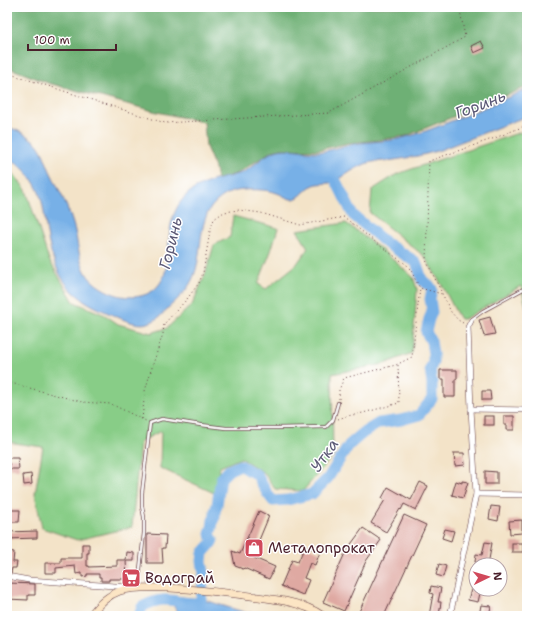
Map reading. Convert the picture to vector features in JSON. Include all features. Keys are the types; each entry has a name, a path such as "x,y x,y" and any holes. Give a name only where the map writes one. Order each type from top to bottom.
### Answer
{"main road":[{"path":"90,616 110,596 119,592 138,588 194,589 297,603 323,616"}],"street":[{"path":"450,616 476,494 468,327 471,321"},
{"path":"471,409 527,410"},
{"path":"476,494 527,495"},
{"path":"7,576 29,580 138,588"}],"lane":[{"path":"471,321 483,311 527,287"},
{"path":"138,588 144,533 142,493 150,423 162,419 226,428 326,427 334,420 338,403"}],"path":[{"path":"7,73 165,123 329,113 465,37 460,10 454,7"},
{"path":"468,327 458,320 451,312 426,260 429,161 527,125"},
{"path":"142,419 146,391 163,334 164,324 187,299 199,283 203,273 210,231 214,219 224,212 239,210 261,213 300,226 344,217 407,265 412,272 420,288 412,357 398,365 344,378 339,390 338,403"},
{"path":"420,288 442,294"},
{"path":"334,420 399,403 398,365"},
{"path":"7,382 82,402 111,404 150,423"}],"green space":[{"path":"7,7 527,7 527,87 406,136 349,143 318,150 281,149 272,151 238,173 217,180 215,168 206,147 204,122 157,112 48,83 7,67"},
{"path":"527,130 527,311 521,286 464,319 460,319 424,256 370,213 372,190 397,174"},
{"path":"7,169 11,170 26,190 49,260 74,302 105,315 118,324 151,333 167,328 192,305 205,275 214,245 230,237 233,216 278,228 258,284 266,289 296,265 308,248 297,230 346,223 382,250 413,277 417,289 412,353 384,364 332,374 333,456 303,491 275,489 264,473 241,458 220,467 214,493 160,468 161,431 140,442 132,527 77,540 42,528 35,494 43,447 7,442"}],"water":[{"name":"Горинь","path":"527,89 527,116 440,150 390,161 367,163 336,181 312,186 299,197 294,199 268,191 246,190 230,193 219,199 209,211 205,219 196,271 190,284 182,295 159,317 154,321 143,324 127,321 88,303 68,286 61,276 53,259 42,202 37,187 33,180 16,162 7,159 7,128 14,129 32,139 38,145 70,215 80,257 86,273 92,281 111,293 130,297 138,296 152,291 162,281 167,264 169,234 175,212 181,201 194,189 212,181 242,173 265,156 278,150 288,149 318,152 353,144 400,139 436,127"},
{"path":"180,597 201,599 247,613 265,612 280,616 181,616 174,607"}],"building":[{"path":"481,41 485,48 474,53 471,46"},
{"path":"490,317 495,334 484,336 479,320"},
{"path":"440,370 457,370 457,379 455,379 455,397 444,397 444,379 440,379"},
{"path":"482,391 490,391 491,400 482,400"},
{"path":"484,416 494,416 494,425 484,425"},
{"path":"504,416 514,416 514,430 507,430 507,425 504,425"},
{"path":"454,453 464,453 465,465 455,466"},
{"path":"7,458 18,458 19,469 10,469 9,463 7,463"},
{"path":"485,471 497,472 497,484 485,484"},
{"path":"31,474 32,484 24,485 23,475"},
{"path":"456,481 462,483 462,481 468,482 463,498 452,495"},
{"path":"420,482 428,486 416,510 404,504 386,532 371,523 385,500 382,498 388,487 411,500"},
{"path":"491,506 500,507 498,521 489,519"},
{"path":"7,510 20,510 19,522 7,522"},
{"path":"259,511 269,516 252,557 275,567 269,579 244,568 235,566 232,551 240,554"},
{"path":"404,515 426,525 384,616 357,616"},
{"path":"522,520 522,533 510,534 509,521"},
{"path":"363,528 381,540 366,561 344,611 323,602 346,551"},
{"path":"445,529 454,531 451,541 442,538"},
{"path":"37,531 37,538 7,539 7,532"},
{"path":"147,534 166,535 165,548 162,548 163,563 147,563"},
{"path":"485,542 492,543 489,557 476,557 476,554 482,555"},
{"path":"512,543 523,543 523,552 512,552"},
{"path":"82,544 89,544 87,566 89,567 117,566 117,560 126,560 127,552 134,553 134,561 126,561 127,579 109,579 109,581 101,581 99,574 87,574 87,576 82,577 82,573 76,574 75,566 56,568 56,573 45,573 45,563 61,563 61,558 82,558"},
{"path":"305,546 320,552 315,565 310,563 304,578 309,580 303,595 281,586 292,560 298,562"},
{"path":"7,551 14,552 13,562 17,562 16,568 12,568 11,573 7,572"},
{"path":"439,564 446,566 443,577 436,575"},
{"path":"8,583 35,584 35,595 28,595 28,600 7,599"},
{"path":"431,586 441,588 438,602 441,602 439,616 429,616 433,594 430,593"},
{"path":"469,597 479,597 478,602 468,600"},
{"path":"481,605 491,606 489,616 479,616"}],"waterway":[{"name":"Утка","path":"139,616 142,607 157,601 170,600 197,603 201,599 204,573 202,561 203,553 213,540 210,534 215,517 221,478 229,470 240,465 257,475 273,501 288,500 312,494 328,478 349,445 363,433 379,423 401,420 419,415 432,399 430,369 433,362 433,354 431,341 426,332 432,312 430,299 432,289 422,280 416,262 386,243 353,215 336,181 328,170"}],"place":[{"name":"Металопрокат","path":"254,548"},
{"name":"Водограй","path":"131,578"}]}
